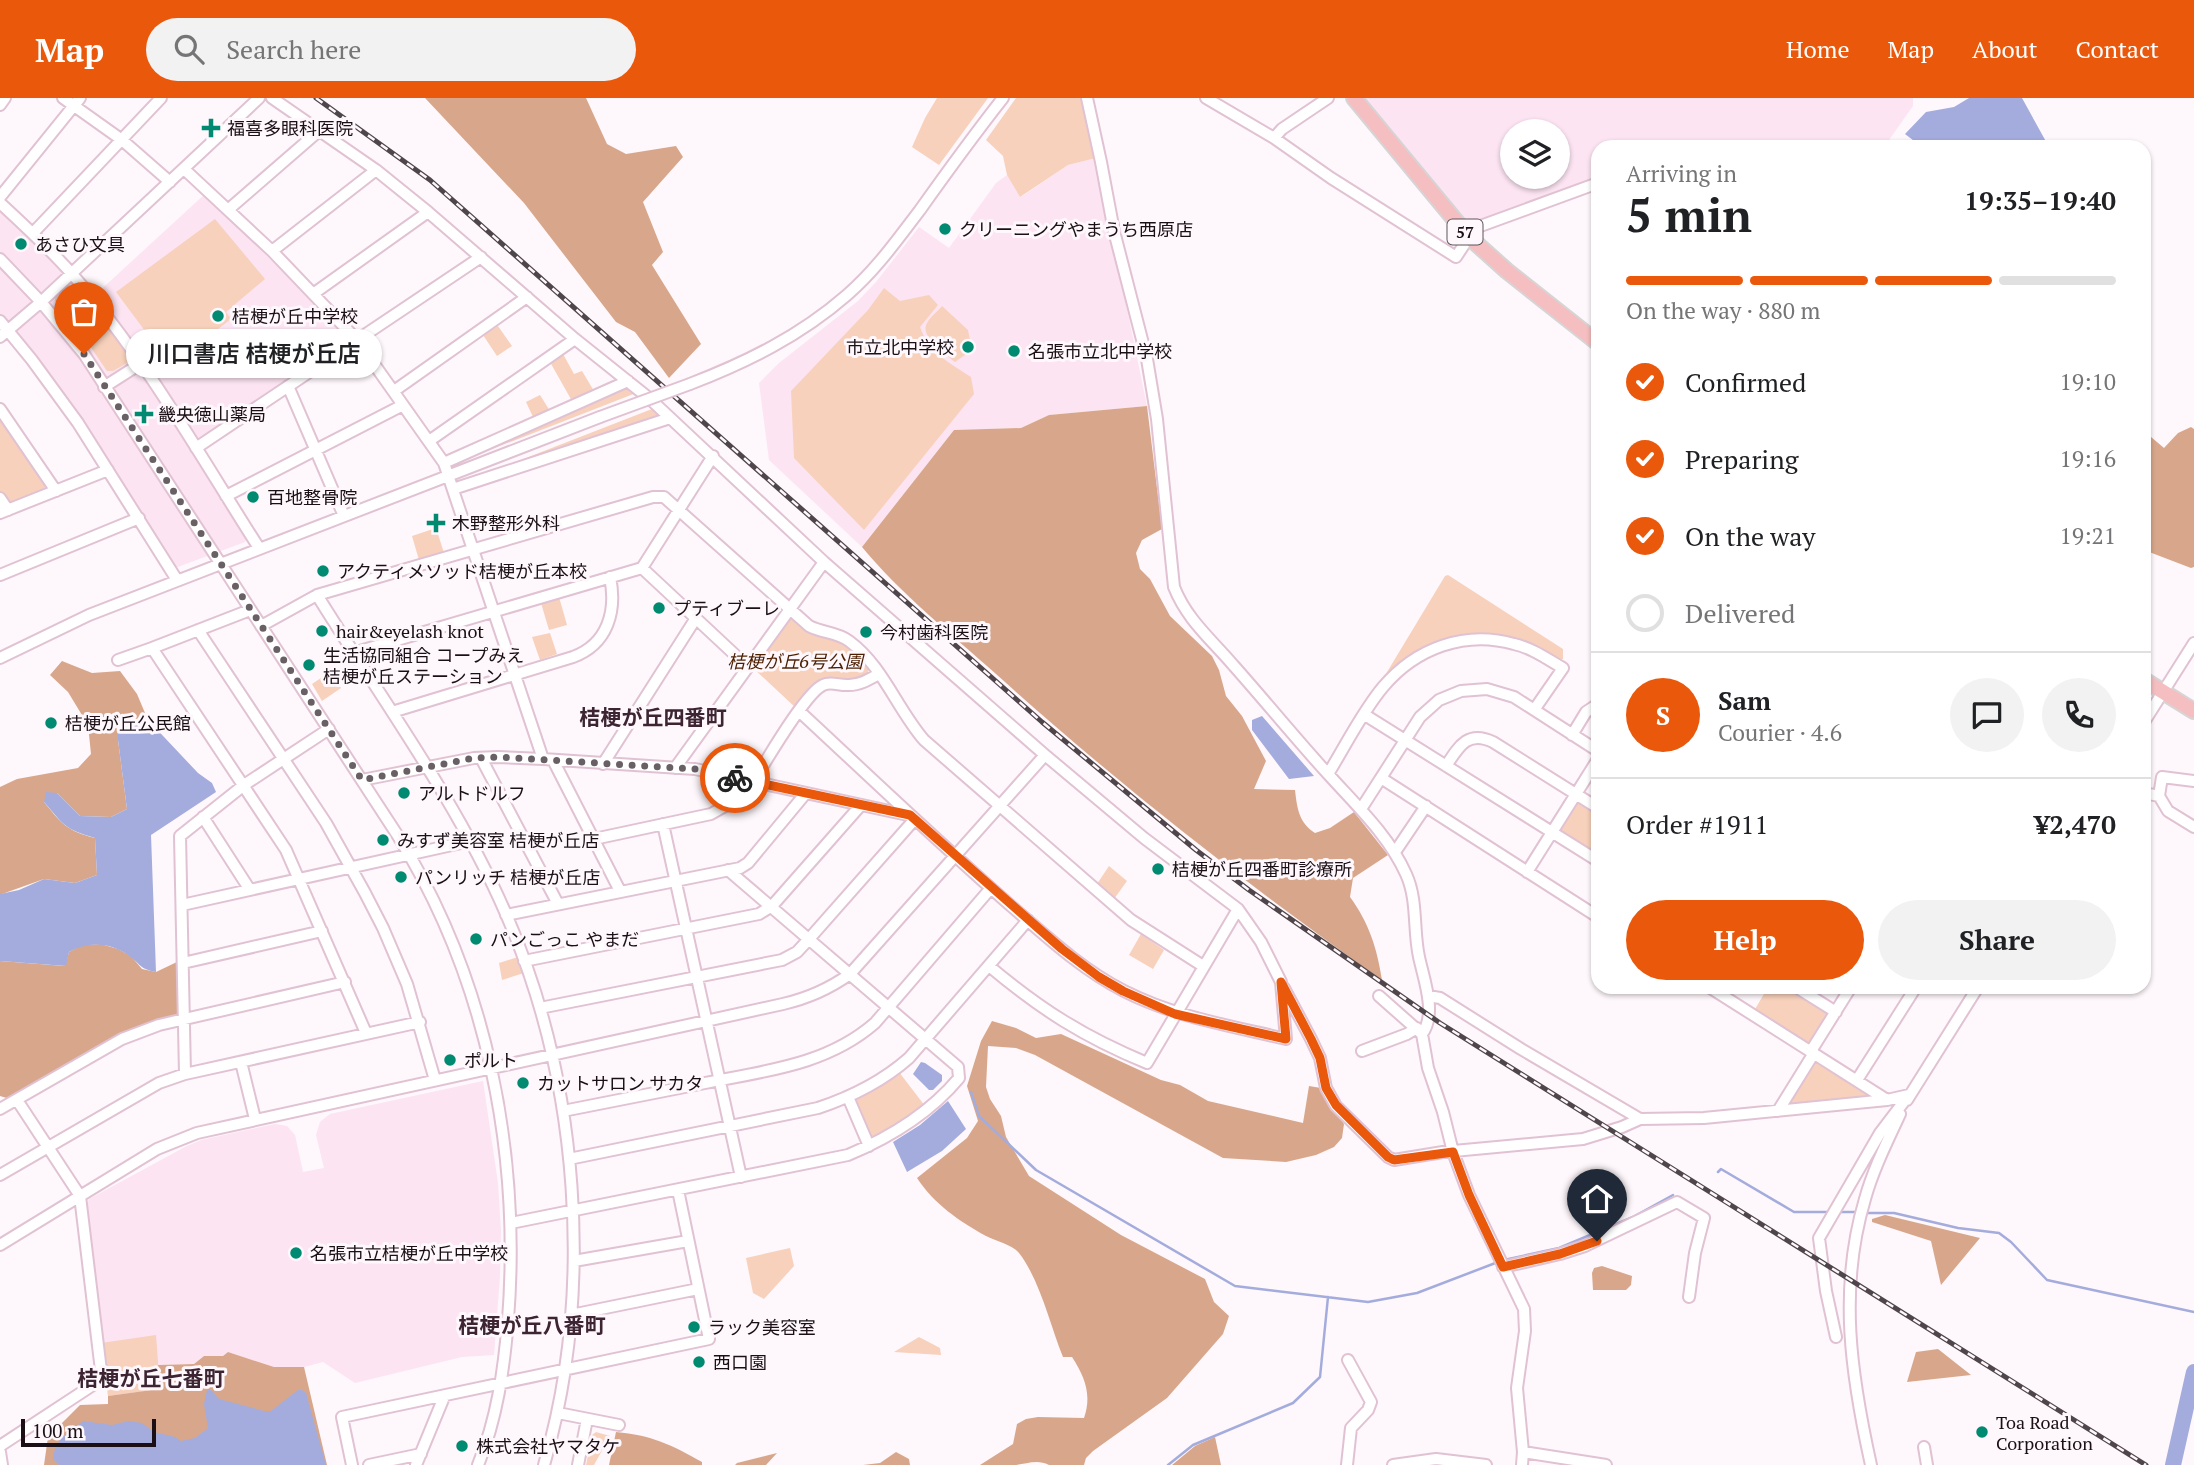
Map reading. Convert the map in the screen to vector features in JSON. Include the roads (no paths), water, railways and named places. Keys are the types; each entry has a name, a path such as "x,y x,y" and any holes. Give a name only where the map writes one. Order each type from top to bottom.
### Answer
{"main road":[{"name":"57","path":"1354,98 1469,237 1591,337"},
{"path":"2151,684 2194,711"}],"street":[{"path":"0,105 5,98"},
{"path":"63,98 77,102 170,182"},
{"path":"33,233 161,98"},
{"path":"5,334 259,98"},
{"path":"272,98 376,170 428,212 575,339 628,381 713,456 824,562 1045,755 1144,838 1238,909 1261,942 1311,1039 1320,1058 1326,1088 1336,1105 1388,1157 1394,1160 1583,1139 1622,1127 1640,1118 1704,1118 1887,1100 1909,1095"},
{"path":"0,658 89,614 690,384 766,352 806,328 848,294 876,266 1003,98"},
{"path":"1087,98 1114,231 1147,359 1158,432 1174,587 1180,603 1202,634 1232,663 1361,809 1395,852 1414,898 1417,946 1428,996 1427,1027 1362,1051"},
{"path":"1206,98 1274,138 1331,178 1456,257 1475,228 1591,186"},
{"path":"1274,138 1282,129 1328,98"},
{"path":"0,197 77,102"},
{"path":"229,209 320,130"},
{"path":"184,169 272,251 357,340 444,463 515,675 548,760 594,839 620,891"},
{"path":"272,251 376,170"},
{"path":"0,203 72,273 106,315 196,448 259,548"},
{"path":"313,295 428,212"},
{"path":"196,448 481,257"},
{"path":"0,259 41,302 84,354 409,854 443,922 464,976 491,1067 504,1135 511,1223 510,1291 500,1384 478,1465"},
{"path":"394,391 527,297"},
{"path":"0,321 5,334 78,423 177,580"},
{"path":"429,440 575,339"},
{"path":"104,387 140,364"},
{"path":"444,463 628,381"},
{"path":"288,386 344,516"},
{"path":"226,496 403,405"},
{"path":"1,411 56,491"},
{"path":"453,489 670,418"},
{"path":"353,653 642,568 713,456"},
{"path":"0,498 4,512 108,470"},
{"path":"261,626 317,595 653,497 664,497 789,609 818,631 846,639 862,652 924,740 1131,920 1203,966"},
{"path":"0,574 139,518"},
{"path":"675,768 824,562"},
{"path":"642,568 748,667"},
{"path":"392,712 581,654 605,631 612,611 610,577"},
{"path":"317,595 427,767 470,841 506,915 540,1008 563,1111 573,1210 571,1315 565,1370 558,1413 544,1465"},
{"path":"118,660 250,610"},
{"path":"603,764 696,618"},
{"path":"198,631 352,867 396,955 420,1022 435,1080"},
{"path":"1328,774 1382,688 1407,663 1441,645 1471,639 1515,644 1563,668 1534,710"},
{"path":"2151,711 2194,643"},
{"path":"152,649 274,829 299,879 366,1033"},
{"path":"594,839 722,810 734,801 751,781 799,711 823,685 858,684 879,674"},
{"path":"1361,809 1420,717 1433,704 1461,691 1479,688 1514,697 1591,747"},
{"path":"1572,735 1586,712 1591,709"},
{"path":"799,711 955,857 1062,949 1123,991 1175,1014 1286,1039 1281,982"},
{"path":"1365,715 1591,857"},
{"path":"185,1074 180,836 244,785 329,729"},
{"path":"1446,766 1464,742 1471,738 1482,738 1493,742 1591,804"},
{"path":"0,1245 157,1149 182,1138 255,1119 806,998 836,984 850,974 1045,755"},
{"path":"362,780 481,758 695,769 912,817"},
{"path":"481,758 558,904"},
{"path":"1527,872 1591,770"},
{"path":"2194,781 2162,777 2159,796 2168,811 2194,827"},
{"path":"1381,778 1591,913"},
{"path":"506,915 728,870 748,863 806,793"},
{"path":"2151,794 2159,796"},
{"path":"524,961 759,914 772,906 861,805"},
{"path":"1395,852 1426,806"},
{"path":"203,817 250,890"},
{"path":"540,1008 782,960 797,952 809,939 912,817"},
{"path":"663,824 741,1177"},
{"path":"181,905 470,841"},
{"path":"511,1223 841,1157 869,1146 923,1114 944,1096 958,1078 958,1067 728,870"},
{"path":"563,1111 795,1065 825,1056 862,1035 889,1008 991,888"},
{"path":"989,966 1048,1013 1114,1049 1147,1063 1238,909"},
{"path":"569,1160 818,1108 848,1097 900,1066 927,1040 1028,920"},
{"path":"183,963 322,931"},
{"path":"2,1106 122,1039 159,1025 345,982"},
{"path":"1720,994 1887,1100"},
{"path":"1807,994 1836,1012"},
{"path":"1778,1111 1847,994"},
{"path":"1857,1080 1912,994"},
{"path":"1836,1337 1819,1238 1880,1133 1909,1095 1971,994"},
{"path":"1379,996 1419,1031 1453,1152 1469,1195 1522,1304 1525,1318 1517,1388 1523,1452 1522,1465 1516,1465"},
{"path":"1428,996 1440,998 1532,1056 1640,1118"},
{"path":"0,1175 142,1091 185,1074 420,1022"},
{"path":"242,1062 255,1119"},
{"path":"1871,1465 1858,1408 1849,1342 1849,1291 1861,1212 1871,1181 1909,1095"},
{"path":"848,1097 869,1146"},
{"path":"0,1446 102,1379 80,1195 17,1100"},
{"path":"352,1465 342,1417 709,1339 678,1190"},
{"path":"1501,1263 1560,1254 1585,1246 1677,1202 1704,1218 1695,1253 1689,1297"},
{"path":"573,1261 688,1241"},
{"path":"571,1315 698,1289"},
{"path":"1347,1465 1351,1428 1368,1410 1371,1402 1349,1360"},
{"path":"416,1465 444,1397"},
{"path":"558,1413 620,1425"},
{"path":"578,1465 587,1419"},
{"path":"1924,1447 1927,1465"},
{"path":"0,1452 2,1465"},
{"path":"1523,1452 1606,1465"},
{"path":"369,1465 421,1454"},
{"path":"1393,1465 1436,1460 1486,1465"}],"water":[{"path":"1969,98 2022,98 2045,140 1913,140 1905,134 1926,112 1954,107"},
{"path":"1262,716 1314,776 1289,779 1252,730 1252,720"},
{"path":"148,720 198,773 212,783 216,792 151,835 156,972 143,968 121,951 99,944 69,952 66,966 0,961 0,894 19,890 44,879 75,883 97,875 95,838 71,829 61,821 44,802 46,792 57,793 80,816 111,817 127,809 118,728 127,721"},
{"path":"921,1062 942,1075 942,1081 933,1090 929,1090 913,1074"},
{"path":"948,1101 966,1129 942,1151 907,1172 893,1142 920,1125"},
{"path":"210,1389 219,1399 264,1411 271,1411 298,1390 302,1390 306,1393 326,1465 59,1465 53,1459 60,1441 83,1421 112,1425 128,1421 142,1423 154,1432 181,1441 195,1438 208,1428 204,1404 207,1390"}],"waterway":[{"path":"971,1092 979,1116 1036,1170 1235,1286 1368,1302 1417,1293 1498,1262"},
{"path":"1718,1172 1721,1169 1794,1212 1831,1212"},
{"path":"1504,1260 1559,1248 1633,1217 1673,1195"},
{"path":"1837,1212 1859,1212"},
{"path":"1865,1213 1894,1213 1958,1228 1999,1233 2047,1280 2194,1312"},
{"path":"1168,1465 1193,1445 1293,1403 1320,1377 1328,1297"},
{"path":"2173,1465 2194,1372"}],"railway":[{"path":"316,98 430,180 1042,722 1196,850 1249,890 1440,1023 2146,1465"}],"place":[{"name":"福喜多眼科医院","path":"211,128"},
{"name":"クリーニングやまうち西原店","path":"945,229"},
{"name":"あさひ文具","path":"21,244"},
{"name":"桔梗が丘中学校","path":"218,316"},
{"name":"市立北中学校","path":"968,347"},
{"name":"名張市立北中学校","path":"1014,351"},
{"name":"川口書店 桔梗が丘店","path":"84,354"},
{"name":"畿央徳山薬局","path":"144,414"},
{"name":"百地整骨院","path":"253,497"},
{"name":"木野整形外科","path":"436,523"},
{"name":"アクティメソッド桔梗が丘本校","path":"323,571"},
{"name":"プティブーレ","path":"659,608"},
{"name":"hair&eyelash knot","path":"322,631"},
{"name":"今村歯科医院","path":"866,632"},
{"name":"生活協同組合 コープみえ 桔梗が丘ステーション","path":"309,665"},
{"name":"桔梗が丘公民館","path":"51,723"},
{"name":"アルトドルフ","path":"404,793"},
{"name":"みすず美容室 桔梗が丘店","path":"383,840"},
{"name":"桔梗が丘四番町診療所","path":"1158,869"},
{"name":"パンリッチ 桔梗が丘店","path":"401,877"},
{"name":"パンごっこ やまだ","path":"476,939"},
{"name":"ポルト","path":"450,1060"},
{"name":"カットサロン サカタ","path":"523,1083"},
{"name":"名張市立桔梗が丘中学校","path":"296,1253"},
{"name":"ラック美容室","path":"694,1327"},
{"name":"西口園","path":"699,1362"},
{"name":"Toa Road Corporation","path":"1982,1432"},
{"name":"株式会社ヤマタケ","path":"462,1446"}],"district":[{"name":"桔梗が丘四番町","path":"653,717"},
{"name":"桔梗が丘八番町","path":"532,1325"},
{"name":"桔梗が丘七番町","path":"151,1378"}],"park label":[{"name":"桔梗が丘6号公園","path":"795,661"}]}
